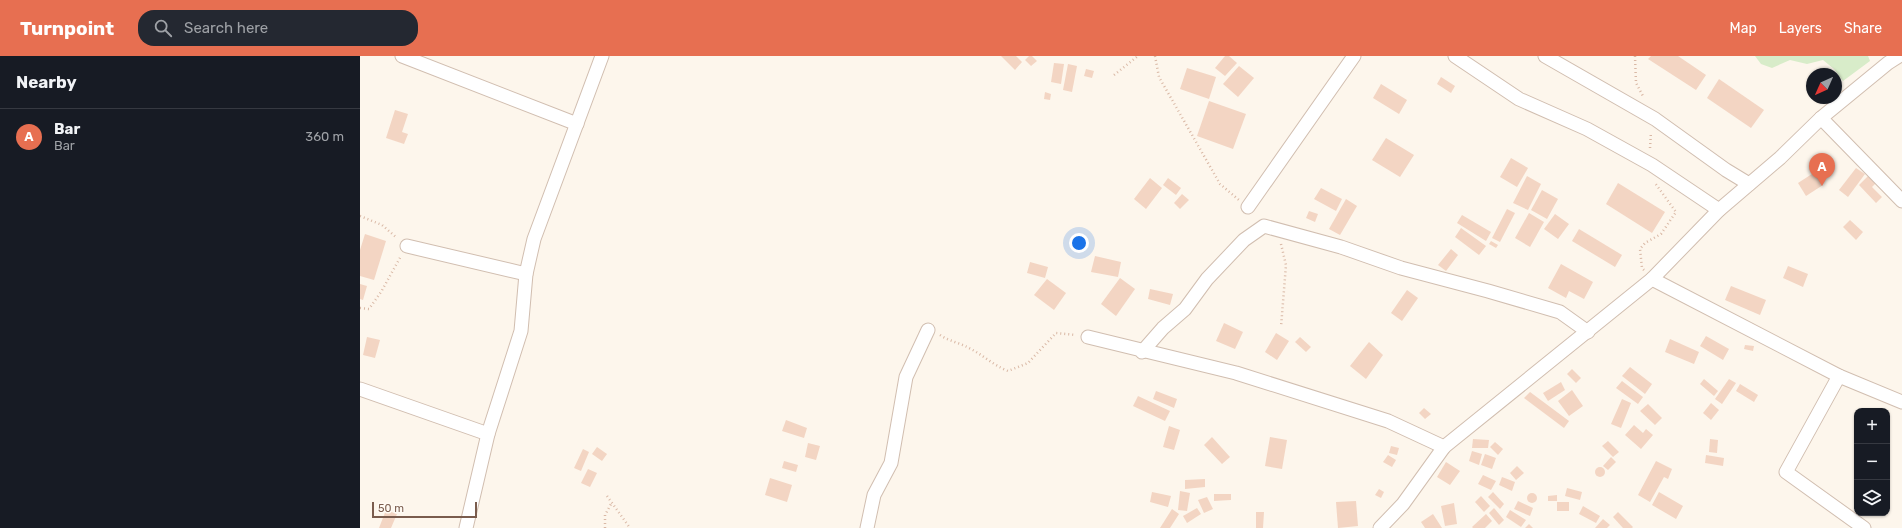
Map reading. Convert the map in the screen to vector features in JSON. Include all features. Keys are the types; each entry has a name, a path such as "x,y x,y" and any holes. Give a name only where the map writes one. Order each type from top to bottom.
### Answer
{"street":[{"path":"402,56 577,124"},
{"path":"466,528 488,434 521,331 526,274 534,239 602,56"},
{"path":"1248,207 1354,56"},
{"path":"1455,56 1519,99 1587,130 1652,165 1718,210"},
{"path":"1545,56 1655,119 1726,170 1749,184"},
{"path":"1380,528 1403,504 1444,447 1652,279 1718,210 1780,158 1821,118 1888,63 1899,56"},
{"path":"1821,118 1902,201"},
{"path":"1142,352 1163,328 1185,309 1207,279 1244,240 1264,226 1341,247 1401,268 1560,312 1588,332"},
{"path":"407,246 526,274"},
{"path":"1652,279 1839,376 1902,402"},
{"path":"867,528 874,495 891,463 906,377 928,330"},
{"path":"1088,337 1142,352 1236,373 1388,421 1444,447"},
{"path":"1839,376 1786,472 1864,528"},
{"path":"360,389 488,434"}],"path":[{"path":"1114,75 1138,56"},
{"path":"1155,56 1159,77 1220,184 1248,207"},
{"path":"360,216 382,225 407,246 381,292 368,309 360,308"},
{"path":"1264,226 1280,243 1286,266 1281,327"},
{"path":"928,330 932,328 944,337 969,347 997,367 1008,371 1028,363 1056,333 1088,337"},
{"path":"607,496 611,504 630,528"},
{"path":"605,528 605,515 611,504"}],"green space":[{"path":"1755,56 1868,56 1870,61 1843,81 1842,68 1833,68 1823,60 1807,64 1790,60 1772,68 1761,64"}],"building":[{"path":"1001,56 1016,56 1022,62 1015,70"},
{"path":"1029,56 1032,56 1037,61 1031,66 1025,60"},
{"path":"1225,56 1229,56 1237,63 1225,76 1215,68"},
{"path":"1651,56 1678,56 1706,75 1696,90 1648,59"},
{"path":"1054,63 1064,64 1061,84 1051,82"},
{"path":"1068,64 1077,66 1072,92 1063,90"},
{"path":"1239,66 1254,78 1238,97 1223,84"},
{"path":"1187,68 1216,77 1209,99 1180,89"},
{"path":"1086,69 1094,71 1092,78 1084,76"},
{"path":"1441,77 1455,86 1451,93 1437,84"},
{"path":"1719,79 1764,110 1751,128 1707,98"},
{"path":"1381,84 1407,100 1399,114 1373,98"},
{"path":"1045,92 1051,94 1050,100 1044,99"},
{"path":"1209,101 1246,114 1233,149 1197,136"},
{"path":"395,110 408,114 402,132 408,134 404,144 386,138"},
{"path":"1386,138 1414,155 1400,177 1372,160"},
{"path":"1511,158 1528,168 1517,187 1500,177"},
{"path":"1856,168 1865,174 1848,197 1839,190"},
{"path":"1815,172 1823,185 1806,196 1798,183"},
{"path":"1869,175 1876,183 1872,187 1882,197 1876,203 1859,185"},
{"path":"1527,176 1541,184 1528,210 1513,203"},
{"path":"1150,178 1162,188 1146,209 1134,199"},
{"path":"1168,178 1181,188 1176,195 1163,185"},
{"path":"1618,183 1665,212 1652,233 1606,204"},
{"path":"1321,188 1342,199 1336,211 1314,199"},
{"path":"1542,190 1558,199 1547,219 1531,210"},
{"path":"1182,194 1189,200 1180,209 1174,203"},
{"path":"1346,199 1357,206 1340,235 1329,229"},
{"path":"1507,209 1515,213 1500,242 1492,238"},
{"path":"1309,211 1318,214 1315,222 1306,218"},
{"path":"1529,213 1544,222 1530,247 1515,238"},
{"path":"1555,214 1569,224 1558,239 1544,229"},
{"path":"1462,215 1491,232 1486,241 1457,223"},
{"path":"1850,220 1863,232 1856,240 1843,227"},
{"path":"1461,228 1486,246 1479,255 1455,237"},
{"path":"1579,229 1622,255 1615,267 1572,241"},
{"path":"365,234 386,241 374,280 360,276 360,250"},
{"path":"1491,241 1498,245 1496,248 1489,244"},
{"path":"1451,249 1458,255 1446,271 1438,265"},
{"path":"1095,256 1121,262 1118,277 1091,272"},
{"path":"1030,262 1048,267 1045,278 1027,273"},
{"path":"1561,264 1593,282 1584,299 1569,291 1566,298 1548,288"},
{"path":"1788,266 1808,274 1803,287 1783,278"},
{"path":"1120,278 1135,289 1116,316 1101,304"},
{"path":"1047,279 1066,293 1054,310 1034,295"},
{"path":"360,284 367,286 363,300 360,299"},
{"path":"1731,286 1766,300 1760,315 1725,300"},
{"path":"1150,289 1173,294 1170,305 1148,299"},
{"path":"1407,290 1418,298 1402,321 1391,313"},
{"path":"1224,323 1243,332 1235,349 1216,341"},
{"path":"1276,333 1289,341 1277,360 1265,352"},
{"path":"1706,336 1729,349 1723,360 1700,346"},
{"path":"367,337 380,340 375,358 363,355"},
{"path":"1300,337 1311,347 1306,352 1295,342"},
{"path":"1670,339 1699,352 1694,364 1665,352"},
{"path":"1369,342 1383,355 1366,379 1350,366"},
{"path":"1745,345 1754,346 1753,351 1744,349"},
{"path":"1630,367 1652,384 1645,394 1622,376"},
{"path":"1572,369 1581,378 1576,383 1567,374"},
{"path":"1704,379 1718,391 1714,396 1700,384"},
{"path":"1729,379 1736,383 1722,404 1715,399"},
{"path":"1622,381 1643,397 1638,404 1616,388"},
{"path":"1561,382 1565,390 1548,401 1543,393"},
{"path":"1740,384 1758,395 1754,402 1736,391"},
{"path":"1572,390 1583,406 1569,416 1558,401"},
{"path":"1156,391 1177,399 1174,408 1153,399"},
{"path":"1530,392 1569,421 1564,428 1524,398"},
{"path":"1138,396 1170,411 1165,421 1133,406"},
{"path":"1622,399 1631,403 1621,428 1611,424"},
{"path":"1711,403 1719,410 1711,420 1703,413"},
{"path":"1648,404 1662,418 1655,425 1640,411"},
{"path":"1424,408 1431,414 1425,419 1419,413"},
{"path":"786,420 807,428 804,438 782,431"},
{"path":"1634,425 1643,433 1646,429 1653,435 1641,449 1625,435"},
{"path":"1169,426 1180,430 1174,450 1163,447"},
{"path":"1212,437 1230,457 1222,464 1204,445"},
{"path":"1270,437 1287,440 1282,469 1265,466"},
{"path":"1473,439 1489,440 1488,448 1472,448"},
{"path":"1710,439 1718,440 1717,453 1709,452"},
{"path":"1608,441 1619,452 1613,457 1602,446"},
{"path":"1495,442 1503,449 1498,455 1490,447"},
{"path":"808,443 820,446 816,460 805,457"},
{"path":"1391,446 1399,448 1397,455 1389,453"},
{"path":"597,447 607,454 602,461 592,454"},
{"path":"583,449 589,452 581,471 574,468"},
{"path":"1472,451 1482,454 1479,465 1469,461"},
{"path":"1485,454 1496,458 1492,469 1481,465"},
{"path":"1388,455 1396,460 1392,467 1383,462"},
{"path":"1706,455 1724,458 1723,466 1705,463"},
{"path":"1611,457 1616,462 1608,470 1603,466"},
{"path":"784,461 798,465 796,472 782,468"},
{"path":"1656,461 1672,469 1668,479 1664,477 1650,502 1638,495"},
{"path":"1446,462 1460,471 1450,485 1437,477"},
{"path":"1517,466 1524,473 1516,480 1510,473"},
{"path":"1600,467 1605,472 1600,477 1595,472"},
{"path":"588,469 597,473 590,487 581,483"},
{"path":"1483,475 1496,481 1491,490 1478,484"},
{"path":"1502,477 1515,482 1512,491 1499,485"},
{"path":"770,478 792,485 787,502 765,495"},
{"path":"1205,479 1205,487 1185,489 1185,480"},
{"path":"1567,488 1582,492 1580,500 1565,496"},
{"path":"1379,489 1384,492 1381,498 1375,495"},
{"path":"1180,491 1190,493 1187,511 1178,510"},
{"path":"1152,492 1171,496 1168,507 1150,502"},
{"path":"1493,492 1504,504 1500,509 1488,497"},
{"path":"1659,492 1683,506 1676,519 1652,505"},
{"path":"1530,493 1534,493 1536,494 1536,502 1530,503 1527,500 1527,496"},
{"path":"1214,494 1231,494 1231,500 1214,501"},
{"path":"1557,495 1557,501 1548,501 1548,496"},
{"path":"1481,496 1490,506 1484,512 1475,502"},
{"path":"1207,497 1213,509 1204,513 1198,500"},
{"path":"1356,501 1358,526 1338,528 1336,502"},
{"path":"1518,501 1533,508 1530,516 1514,509"},
{"path":"1557,502 1569,502 1569,511 1557,511"},
{"path":"1454,503 1457,524 1445,526 1441,506"},
{"path":"1583,506 1600,516 1596,523 1579,514"},
{"path":"1197,508 1201,514 1187,523 1183,516"},
{"path":"1494,508 1504,520 1499,525 1489,513"},
{"path":"1172,509 1179,514 1170,528 1160,528"},
{"path":"386,510 397,514 391,528 379,528"},
{"path":"1510,510 1526,520 1521,527 1506,517"},
{"path":"1256,512 1264,512 1263,528 1256,528"},
{"path":"1618,512 1633,527 1632,528 1623,528 1613,517"},
{"path":"1433,514 1442,528 1425,528 1421,522"},
{"path":"1486,514 1492,521 1485,528 1472,527"},
{"path":"1603,519 1610,525 1607,528 1595,528"},
{"path":"1529,524 1533,528 1525,528"}],"place":[{"name":"Bar","path":"1822,186"}]}
